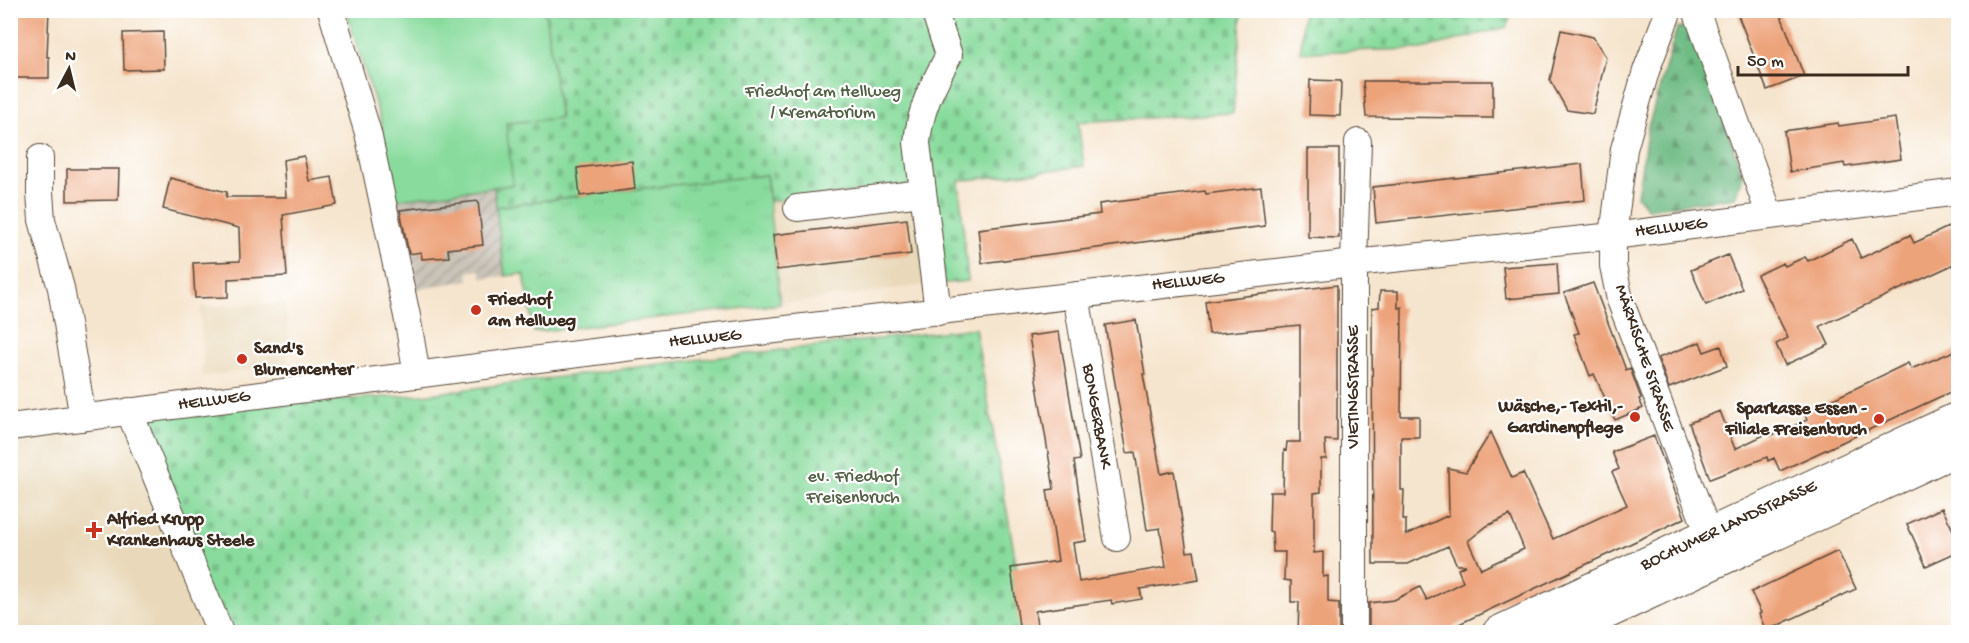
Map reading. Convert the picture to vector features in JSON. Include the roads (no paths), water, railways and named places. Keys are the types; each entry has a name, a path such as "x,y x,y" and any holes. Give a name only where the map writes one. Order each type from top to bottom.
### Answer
{"main road":[{"name":"BOCHUMER LANDSTRASSE","path":"1565,633 1715,548 1959,418"},
{"name":"BOCHUMER LANDSTRASSE","path":"1499,633 1959,449"}],"street":[{"path":"331,10 368,134 407,316 417,375"},
{"path":"934,10 949,55 928,94 918,126 917,143 938,312"},
{"name":"MÄRKISCHE STRASSE","path":"1669,10 1646,71 1624,149 1613,236 1613,266 1620,300 1715,548"},
{"path":"1696,10 1770,216"},
{"name":"VIETINGSTRASSE","path":"1354,633 1354,263 1358,141"},
{"path":"40,158 42,220 61,288 83,418"},
{"path":"797,208 922,192"},
{"name":"HELLWEG","path":"10,427 656,344 1354,263 1613,236 1959,192"},
{"name":"BONGERBANK","path":"1076,295 1117,538"},
{"path":"129,411 220,633"}],"place":[{"name":"Friedhof am Hellweg","path":"476,310"},
{"name":"Sand's Blumencenter","path":"242,359"},
{"name":"Wäsche,- Textil,- Gardinenpflege","path":"1635,417"},
{"name":"Sparkasse Essen - Filiale Freisenbruch","path":"1879,419"},
{"name":"Alfried Krupp Krankenhaus Steele","path":"94,530"}],"park label":[{"name":"Friedhof am Hellweg / Krematorium","path":"823,102"},
{"name":"ev. Friedhof Freisenbruch","path":"853,487"}]}
